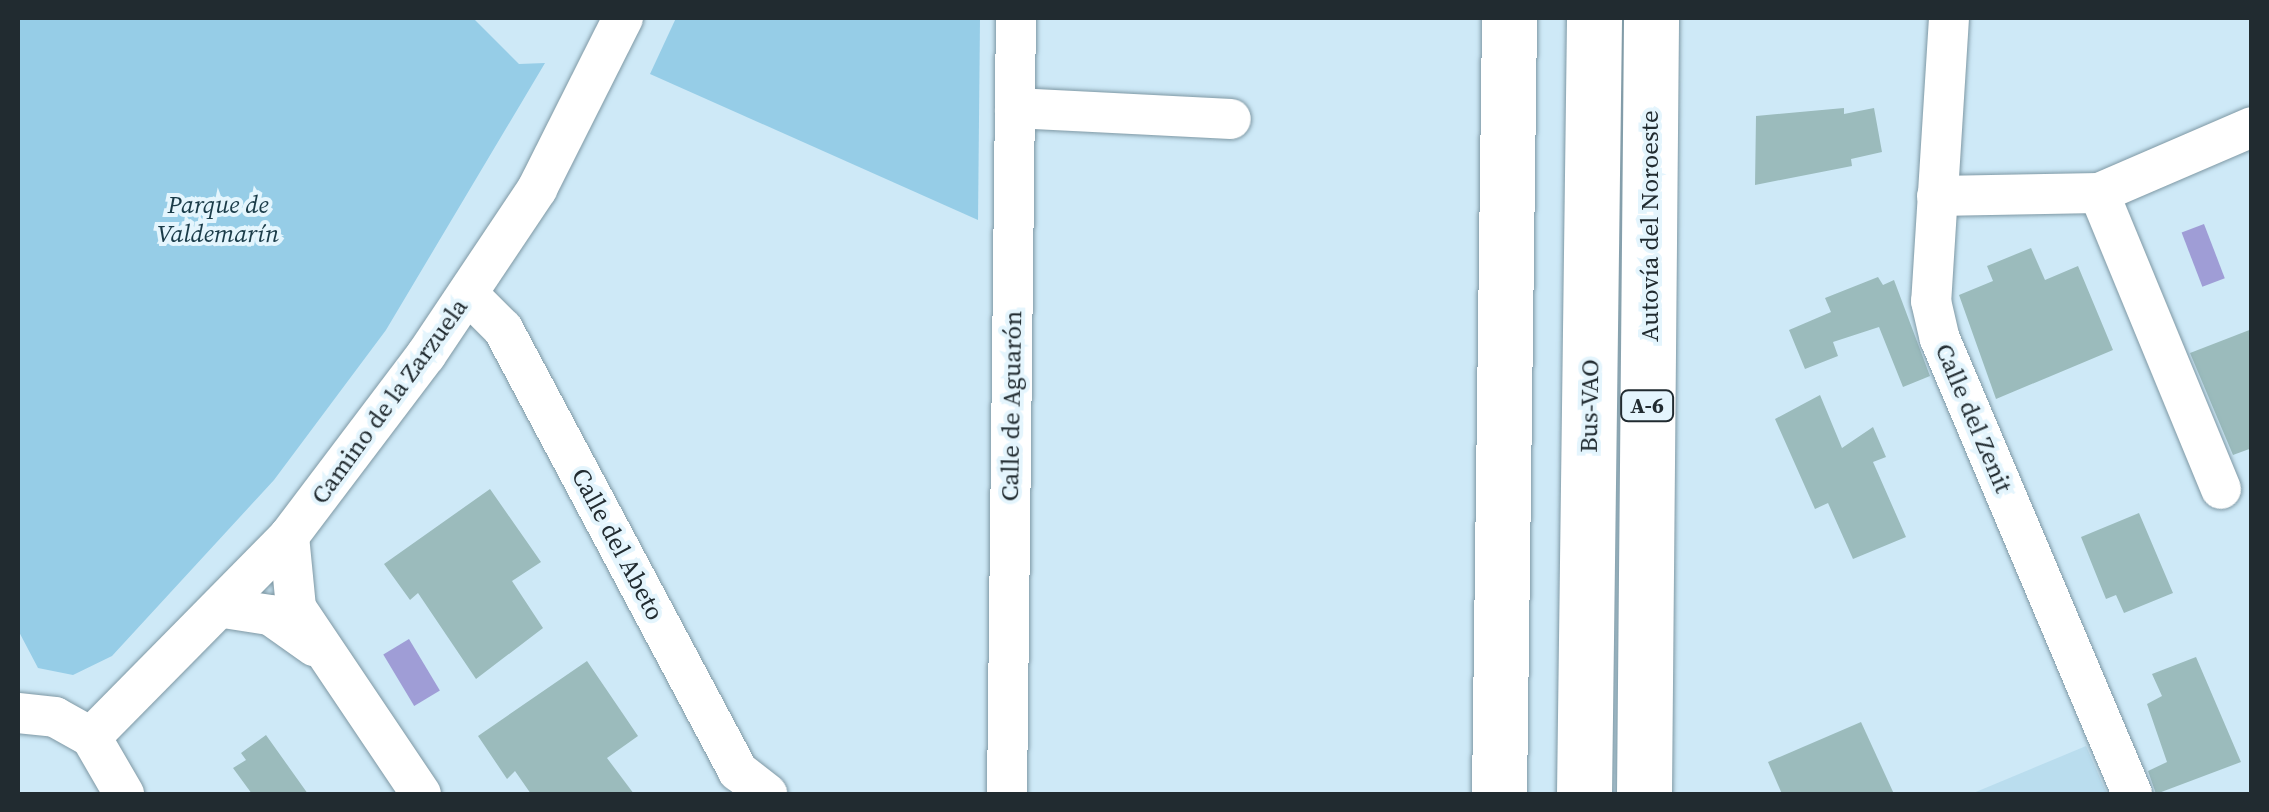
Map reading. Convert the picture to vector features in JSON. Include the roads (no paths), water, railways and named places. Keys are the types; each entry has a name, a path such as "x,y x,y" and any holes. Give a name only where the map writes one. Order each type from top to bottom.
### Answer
{"highway":[{"path":"1499,794 1509,18"},
{"path":"1532,794 1538,18"},
{"name":"Bus-VAO","path":"1584,794 1594,18"},
{"name":"Autovía del Noroeste","path":"1644,794 1651,18"}],"street":[{"name":"Camino de la Zarzuela","path":"92,737 224,608 289,536 468,294 537,188 623,18"},
{"name":"Calle de Aguarón","path":"1007,794 1016,18"},
{"name":"Calle del Zenit","path":"1949,18 1931,301 1940,339 2132,794"},
{"path":"1015,108 1231,119"},
{"path":"1938,196 2099,193 2252,127"},
{"path":"2099,193 2221,488"},
{"name":"Calle del Abeto","path":"468,294 503,329 738,771 767,794"},
{"path":"289,536 296,608 421,794"},
{"path":"224,608 270,614 324,654"},
{"path":"18,713 55,717 92,737 124,794"}],"park label":[{"name":"Parque de Valdemarín","path":"218,220"}]}
